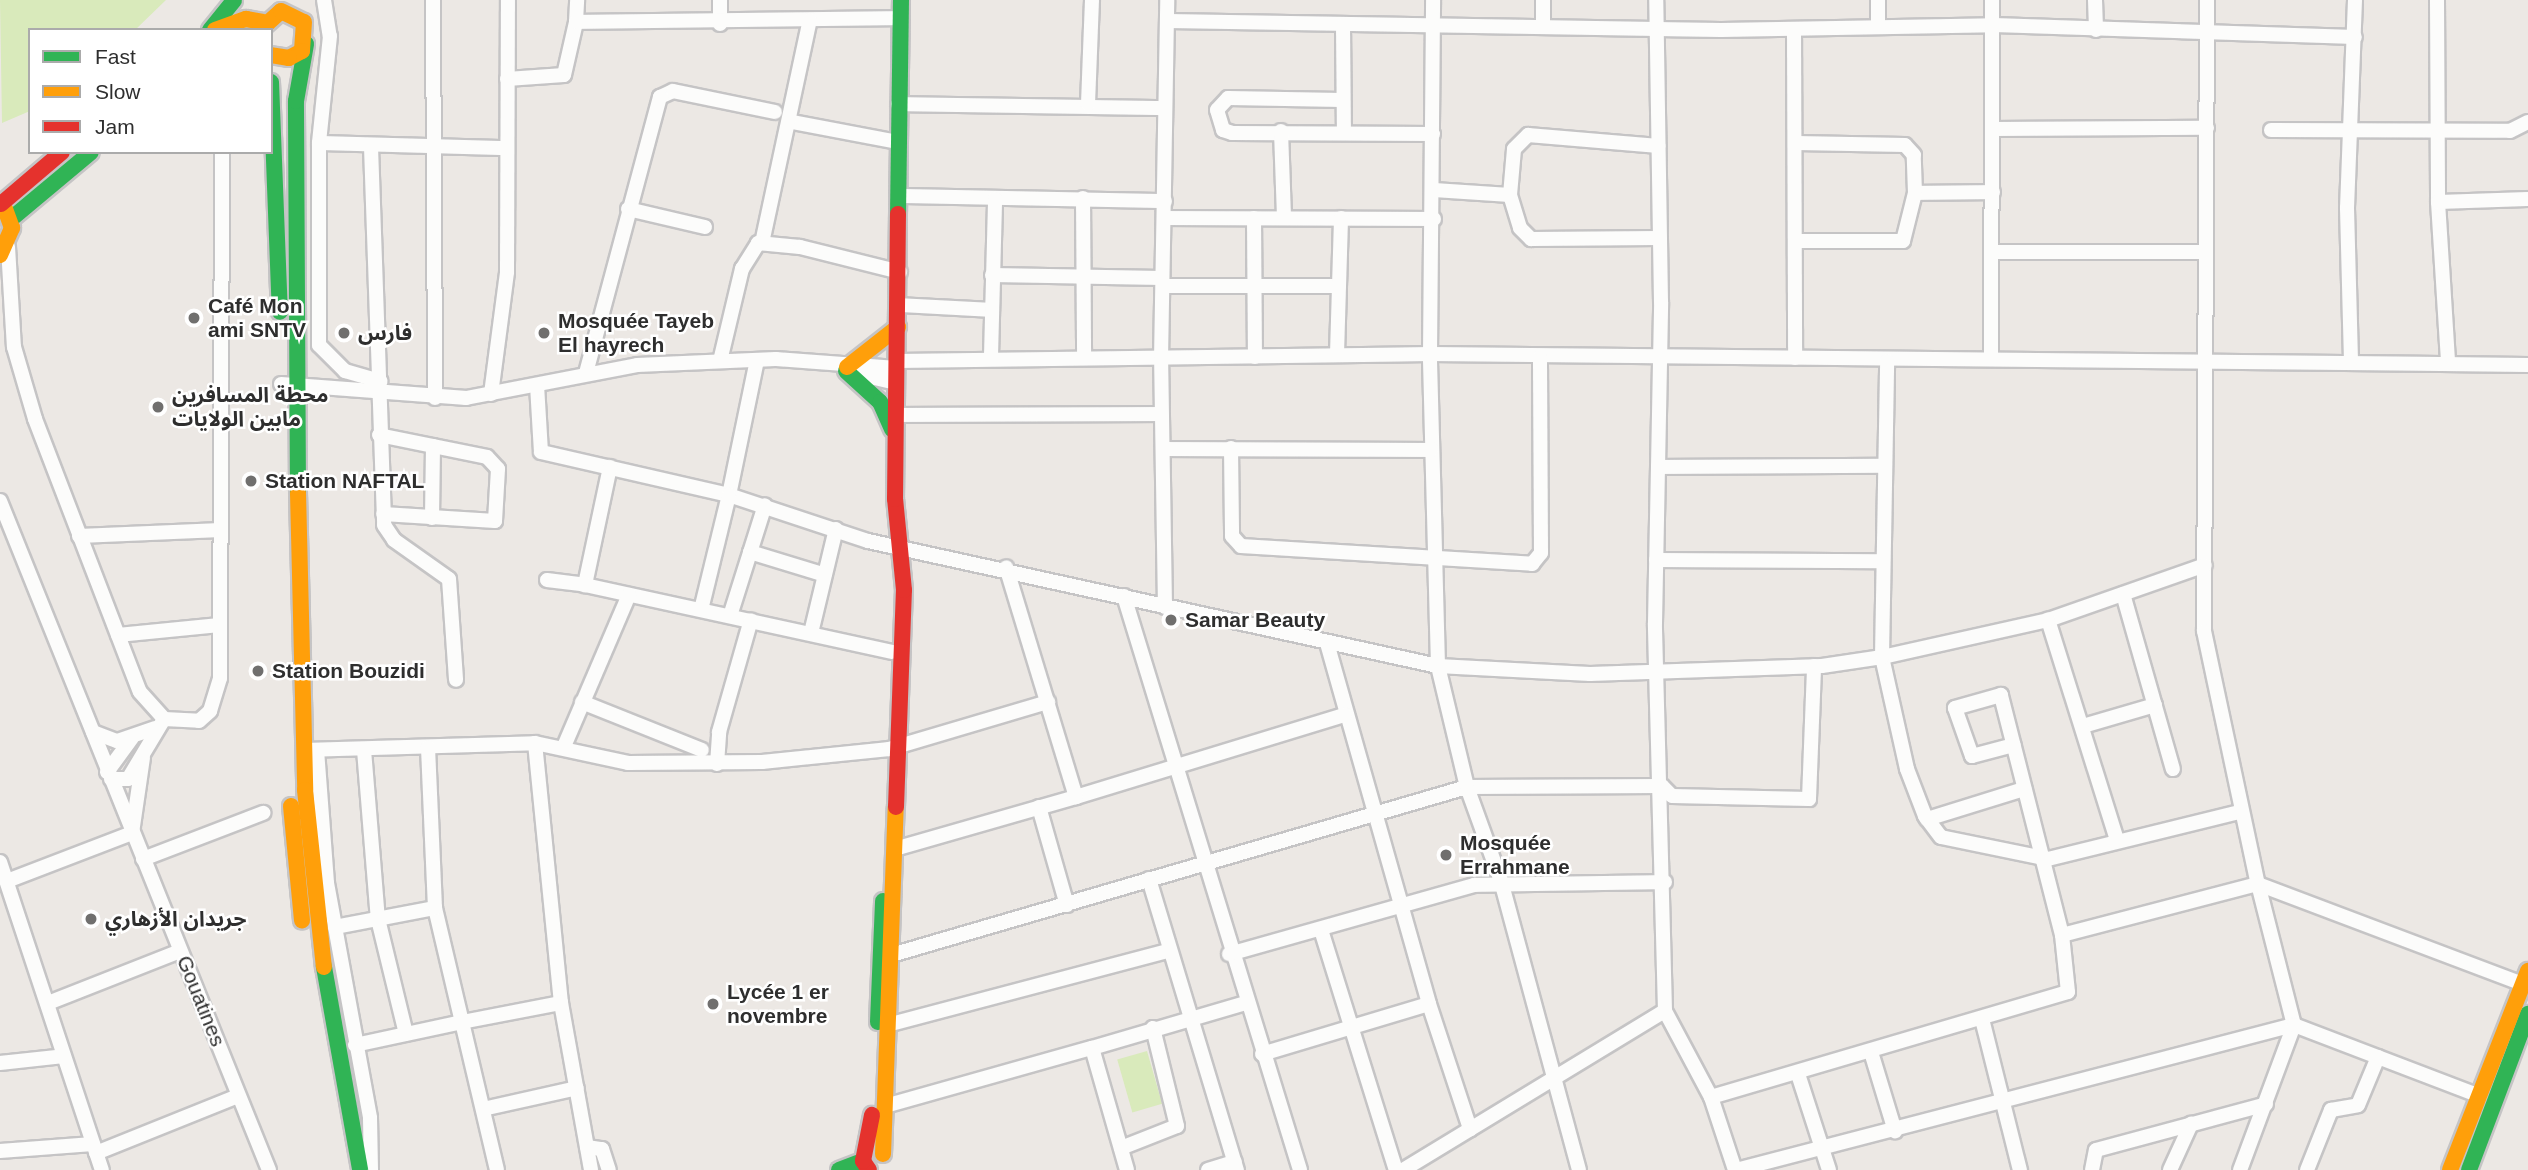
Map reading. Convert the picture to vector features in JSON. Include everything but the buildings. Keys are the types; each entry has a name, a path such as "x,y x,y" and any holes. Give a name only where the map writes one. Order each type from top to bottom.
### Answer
{"main road":[{"path":"211,28 234,0"},
{"path":"300,0 306,44 296,101 288,386 294,849 345,1170"},
{"path":"871,1159 885,1106 891,1024 887,958 894,748 901,0"},
{"path":"221,28 246,19 288,11 303,20"},
{"path":"273,55 289,58 306,44"},
{"path":"273,106 326,988 359,1170"},
{"path":"11,219 0,204 60,154"},
{"path":"4,251 11,219 89,154"},
{"path":"897,449 886,409 845,369 898,327"},
{"path":"877,1170 871,1159 898,848 892,652 897,542"},
{"path":"2449,1170 2526,978"},
{"path":"2469,1170 2528,1014"},
{"path":"839,1170 871,1159"}],"street":[{"path":"433,0 435,398"},
{"path":"492,394 507,272 502,148 507,79 508,0"},
{"path":"507,79 564,75 576,22 577,0"},
{"path":"720,0 720,24"},
{"path":"1088,104 1092,0"},
{"path":"1165,607 1161,359 1166,218 1167,0"},
{"path":"1433,0 1434,219 1430,354 1432,560 1438,666 1466,787 1501,881 1556,1076 1579,1170"},
{"path":"1543,0 1543,27"},
{"path":"1656,0 1660,467 1656,560 1656,669 1665,882 1665,1011 1711,1097 1735,1170 1895,1131 2003,1100 2294,1025 2480,1096"},
{"path":"1878,0 1878,26"},
{"path":"1991,357 1992,0"},
{"path":"2095,0 2096,30"},
{"path":"2207,0 2204,631 2240,811 2294,1025 2240,1170"},
{"path":"2351,361 2347,208 2355,0"},
{"path":"2437,0 2438,202 2448,359"},
{"path":"303,20 324,2"},
{"path":"324,2 330,36 318,143 319,345 345,371 383,387 435,398 492,394 586,373 720,361 757,360 897,371 991,356 1161,359 1430,354 1659,360 1795,358 1887,361 1991,357 2207,361 2448,359 2528,365"},
{"path":"576,22 720,24 901,18"},
{"path":"720,361 742,269 762,243 792,122 810,20"},
{"path":"1168,21 1794,29 1994,25 2355,37"},
{"path":"1343,25 1344,131"},
{"path":"1794,29 1797,143 1795,358"},
{"path":"586,373 660,97 673,91 775,112"},
{"path":"1342,100 1220,101 1223,130 1433,134"},
{"path":"898,104 1088,104 1166,108"},
{"path":"2271,130 2352,128 2510,131 2528,121"},
{"path":"792,122 898,142"},
{"path":"1992,129 2207,128"},
{"path":"1281,131 1283,217"},
{"path":"1659,146 1528,135 1514,149 1510,195 1520,228 1531,239 1659,238"},
{"path":"318,143 371,147 502,148"},
{"path":"1795,241 1903,242 1915,193 1914,155 1905,145 1797,143"},
{"path":"371,147 383,387 379,435 383,514 394,540 449,579 456,680"},
{"path":"93,732 117,741 160,724 188,724 210,712 220,678 222,154"},
{"path":"1434,190 1510,195"},
{"path":"1915,193 1993,192"},
{"path":"898,196 1165,201"},
{"path":"1083,198 1084,356"},
{"path":"991,356 995,199"},
{"path":"2438,202 2528,199"},
{"path":"628,209 705,226"},
{"path":"1166,218 1434,219"},
{"path":"1255,218 1255,357"},
{"path":"1337,354 1340,218"},
{"path":"762,243 900,272"},
{"path":"4,251 4,306 35,419 147,706 160,724"},
{"path":"1992,252 2204,252"},
{"path":"992,275 1338,286"},
{"path":"899,306 992,310"},
{"path":"1231,448 1232,536 1241,546 1432,560 1539,559 1540,357"},
{"path":"701,610 729,495 757,360"},
{"path":"1887,361 1882,466 1882,657 1907,769 1927,819 1941,837 2042,859 2240,811"},
{"path":"537,385 541,452 729,495 836,529 1006,567 1165,607 1438,666 1590,674 1656,669 1814,666 1882,657 2048,620 2204,565"},
{"path":"288,386 383,387"},
{"path":"896,415 1161,414"},
{"path":"379,435 494,461 500,518 432,518 383,514"},
{"path":"432,518 433,446"},
{"path":"1164,449 1432,450"},
{"path":"1660,467 1882,466"},
{"path":"585,584 610,467"},
{"name":"Gouatines","path":"0,501 269,1170"},
{"path":"730,615 765,505"},
{"path":"811,633 836,529"},
{"path":"79,536 221,530"},
{"path":"750,552 825,575"},
{"path":"1656,560 1883,561"},
{"path":"1006,567 1076,797"},
{"path":"547,580 585,584 892,652"},
{"path":"2123,594 2174,769"},
{"path":"565,744 629,595"},
{"path":"1124,596 1208,867 1229,954 1300,1170"},
{"path":"717,764 719,732 751,620"},
{"path":"2048,620 2117,839"},
{"path":"118,635 219,625"},
{"path":"1327,643 1345,715 1378,816 1429,1004 1470,1129"},
{"path":"887,958 1149,879 1208,867 1466,787 1662,786 1672,796 1809,799 1814,666"},
{"path":"1711,1097 2068,992 2062,935 2024,789 2014,745 2001,695 1955,708 1972,756 2014,745"},
{"path":"582,702 702,751"},
{"path":"371,1170 371,1128 335,927 311,750 565,744 628,763 717,764 894,748 1048,702"},
{"path":"2083,726 2155,705"},
{"path":"898,848 1177,768 1345,715"},
{"path":"136,734 109,775 128,779 143,758 160,724"},
{"path":"694,764 719,732"},
{"path":"535,743 561,1003 590,1170"},
{"path":"428,747 435,908 497,1170"},
{"path":"364,750 378,919 406,1034"},
{"path":"7,881 132,833 143,758"},
{"path":"1927,819 2024,789"},
{"path":"1039,807 1067,905"},
{"path":"143,859 263,813"},
{"path":"0,862 102,1170"},
{"path":"1149,879 1168,951 1195,1017 1236,1166 1208,1170"},
{"path":"1229,954 1322,933 1501,881 1665,882"},
{"path":"2062,935 2258,884 2526,978"},
{"path":"335,927 435,908"},
{"path":"1322,933 1396,1170"},
{"path":"48,1003 180,951"},
{"path":"891,1024 1168,951"},
{"path":"355,1045 561,1003"},
{"path":"885,1106 1246,1003"},
{"path":"1262,1054 1429,1004"},
{"path":"1403,1170 1665,1011"},
{"path":"1982,1019 2021,1170"},
{"path":"1121,1148 1177,1126 1153,1028"},
{"path":"1092,1048 1128,1170"},
{"path":"1871,1052 1895,1131"},
{"path":"0,1063 64,1056"},
{"path":"2307,1170 2331,1110 2358,1105 2378,1057"},
{"path":"1798,1073 1829,1170"},
{"path":"483,1109 577,1088"},
{"path":"0,1151 95,1148 237,1096"},
{"path":"2092,1170 2096,1150 2266,1104"},
{"path":"2170,1170 2191,1124"},
{"path":"587,1147 602,1149 609,1170"}],"green space":[{"path":"0,0 166,0 137,28 28,28 28,112 2,123"},
{"path":"1147,1051 1162,1104 1132,1112 1117,1060"}],"traffic: fast":[{"path":"212,28 234,0"},
{"path":"898,214 901,0"},
{"path":"298,493 296,101 306,44"},
{"path":"273,133 280,312"},
{"path":"11,219 89,154"},
{"path":"846,371 880,402 892,429"},
{"path":"878,1022 883,901"},
{"path":"324,967 360,1170"},
{"path":"2469,1170 2528,1014"},
{"path":"839,1170 863,1161"}],"traffic: slow":[{"path":"262,28 281,11 304,22 302,51 289,58 273,55"},
{"path":"221,28 246,19 263,22"},
{"path":"0,255 12,228 5,209"},
{"path":"847,367 898,327"},
{"path":"298,493 305,790 324,967"},
{"path":"291,806 302,920"},
{"path":"883,1154 896,807"},
{"path":"2450,1170 2528,971"}],"traffic: jam":[{"path":"1,204 60,154"},
{"path":"896,807 904,590 895,499 898,214"},
{"path":"869,1170 863,1161 872,1115"}],"place":[{"name":"Café Mon ami SNTV","path":"194,318"},
{"name":"فارس","path":"344,333"},
{"name":"Mosquée Tayeb El hayrech","path":"544,333"},
{"name":"محطة المسافرين مابين الولايات","path":"158,407"},
{"name":"Station NAFTAL","path":"251,481"},
{"name":"Samar Beauty","path":"1171,620"},
{"name":"Station Bouzidi","path":"258,671"},
{"name":"Mosquée Errahmane","path":"1446,855"},
{"name":"جريدان الأزهاري","path":"91,919"},
{"name":"Lycée 1 er novembre","path":"713,1004"}]}
